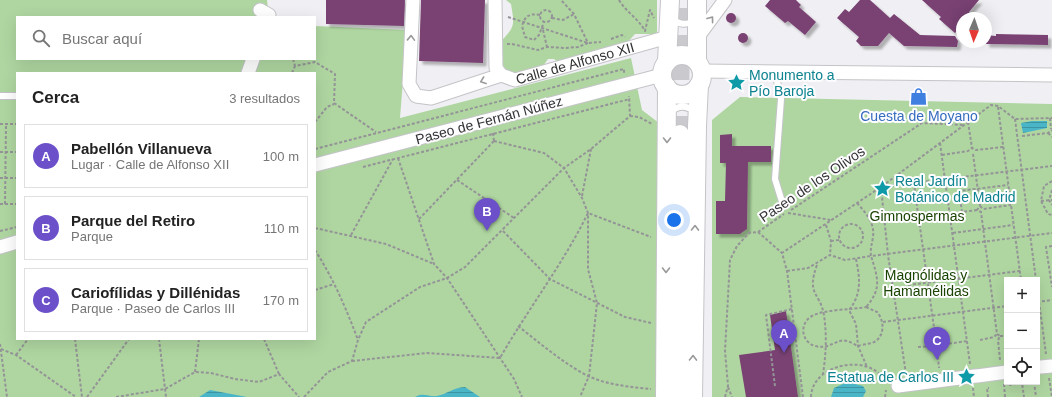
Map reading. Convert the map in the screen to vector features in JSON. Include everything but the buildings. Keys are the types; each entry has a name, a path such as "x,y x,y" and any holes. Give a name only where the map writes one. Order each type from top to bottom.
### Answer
{"main road":[{"path":"693,397 697,116 699,73 697,8"},
{"path":"660,393 667,117 665,75 668,37 665,12"},
{"path":"681,55 691,57 699,73 691,92 682,94 674,93 665,75 673,57 681,55"},
{"path":"680,134 681,397"},
{"path":"678,397 680,360"}],"street":[{"name":"Calle de Alfonso XII","path":"412,0 409,84 416,96 431,98 501,75 515,80 668,37"},
{"path":"495,0 496,68 501,75"},
{"path":"697,38 725,0"},
{"path":"248,72 253,60"},
{"path":"699,73 775,72 1052,75"},
{"name":"Paseo de Fernán Núñez","path":"316,165 665,75"},
{"path":"0,247 16,242"},
{"path":"903,386 1004,372"}],"lane":[{"path":"665,12 677,23 683,24 691,22 697,8"},
{"path":"775,72 781,99 775,179 783,205"},
{"path":"0,96 16,96"},
{"path":"667,117 678,107 688,107 694,110 697,116"}],"path":[{"path":"561,0 574,14 588,43"},
{"path":"619,0 624,8 639,21 645,31 650,10 665,12"},
{"path":"544,22 542,29 536,38 530,40 523,34 523,23 530,14 540,15 546,10 551,12 552,18"},
{"path":"552,18 563,20 574,14"},
{"path":"540,15 541,20 544,22"},
{"path":"495,16 502,16 588,43"},
{"path":"544,22 549,22 552,18"},
{"path":"542,29 543,38 547,46"},
{"path":"609,40 622,35 630,40 643,44"},
{"path":"495,46 512,44 538,50 547,46 566,48 578,47 588,43 602,42"},
{"path":"292,72 295,66 293,60"},
{"path":"295,66 315,62 335,74 334,103"},
{"path":"316,149 624,69 630,99 630,116 591,149 564,168 503,231 465,267 447,278 420,287 366,322 358,340 352,361"},
{"path":"358,168 630,99"},
{"path":"316,121 328,107 334,103"},
{"path":"334,103 376,132"},
{"path":"782,253 881,188 991,105 998,106 1015,120 1051,118 1052,130 1048,133 1022,136"},
{"path":"998,106 1021,277"},
{"path":"1015,120 1036,277"},
{"name":"Paseo de los Olivos","path":"732,397 728,386 725,351 730,260 737,246 749,233 758,232 922,122 965,125"},
{"path":"968,122 972,148"},
{"path":"0,124 16,124"},
{"path":"5,204 6,124"},
{"path":"1048,133 1052,136"},
{"path":"419,219 494,141 544,153 564,168 582,198 588,213 588,269 597,303 589,376 580,397"},
{"path":"940,143 968,341 975,376 974,397"},
{"path":"972,148 976,150 1003,147"},
{"path":"942,155 968,151 972,148"},
{"path":"582,198 591,149"},
{"path":"972,154 976,150"},
{"path":"968,151 972,154 980,206 983,209"},
{"path":"0,152 16,152"},
{"path":"398,158 434,264 447,278 514,379 522,397"},
{"path":"351,235 394,159"},
{"path":"881,188 1052,166"},
{"path":"0,178 16,178"},
{"path":"457,180 514,218"},
{"path":"1052,181 1044,186 1041,201 1048,214 1052,215"},
{"path":"914,183 918,214 915,217 919,220 936,342 939,345"},
{"path":"981,212 977,210 962,212 959,191 1008,185"},
{"path":"881,188 888,255 898,320 903,386"},
{"path":"1052,190 1050,200 1052,205"},
{"path":"1041,201 1050,200"},
{"path":"857,203 871,222 873,237 870,246 871,256 878,286 874,297 866,307"},
{"path":"0,204 16,204"},
{"path":"1004,336 997,334 981,212 983,209 1011,205"},
{"path":"977,210 980,206"},
{"path":"787,212 832,221"},
{"path":"588,213 656,239"},
{"path":"500,358 518,326 550,279 588,213"},
{"path":"918,214 922,217"},
{"path":"919,220 922,217 950,214"},
{"path":"848,224 856,225 863,234 862,242 855,248 847,248 839,240 840,230 848,224"},
{"path":"825,225 831,241 830,255"},
{"path":"953,233 1014,225"},
{"path":"0,232 16,227"},
{"path":"316,228 386,244 434,264"},
{"path":"503,231 550,279 625,318 655,324"},
{"path":"758,232 782,253 792,309 803,397"},
{"path":"830,255 846,260 1052,233"},
{"path":"831,241 839,240"},
{"path":"1052,246 1046,246 1051,267 1052,287"},
{"path":"316,252 334,284 358,340"},
{"path":"786,271 796,271 817,264 830,255"},
{"path":"849,310 855,303 860,290 856,259"},
{"path":"817,264 812,281 813,291 823,312 827,348 823,374"},
{"path":"908,285 1020,271"},
{"path":"316,290 334,284"},
{"path":"1040,302 1052,300"},
{"path":"883,322 1004,306"},
{"path":"866,307 878,312 883,322 882,334 876,342 858,346 846,340 839,341 827,348 811,345 807,342 803,333 807,319 823,312 849,310 866,307"},
{"path":"774,386 766,315 792,309"},
{"path":"849,310 856,324 858,346 867,367"},
{"path":"1039,313 1043,367 1052,397"},
{"path":"518,326 555,355 589,376 625,387 660,393"},
{"path":"980,340 994,337 997,334"},
{"path":"1000,336 998,340 1004,367"},
{"path":"994,337 998,340"},
{"path":"16,355 27,340"},
{"path":"75,340 82,397"},
{"path":"87,397 128,340"},
{"path":"159,340 166,397"},
{"path":"195,372 199,340"},
{"path":"264,340 279,374 299,397"},
{"path":"939,345 968,341"},
{"path":"933,346 936,342"},
{"path":"0,344 7,397"},
{"path":"939,345 937,349 941,381"},
{"path":"918,347 933,346 937,349"},
{"path":"1,349 16,355 76,397"},
{"path":"304,397 328,372 352,361 427,353 500,358"},
{"path":"811,397 816,380 823,374 837,367 867,367 879,374 885,381 887,387 885,397"},
{"path":"116,397 165,390 195,372 211,373 235,379 259,382 279,374"},
{"path":"998,387 1022,383 1024,397"},
{"path":"1034,385 1036,397"},
{"name":"Paseo de los Olivos","path":"725,397 728,386"},
{"path":"1004,386 1006,397"},
{"path":"988,397 987,388 992,388"}],"green space":[{"path":"0,0 267,0 269,16 16,16 16,60 316,60 316,26 407,30 400,118 631,58 642,110 659,123 657,397 0,397"},
{"path":"506,0 657,0 657,34 635,34 624,46 558,62 554,59 548,59 543,66 517,75 509,73 502,64 502,40 510,31 513,24 511,4"},
{"name":"Real Jardín Botánico de Madrid","path":"740,97 1052,104 1052,397 712,397 712,120"}],"water":[{"path":"1047,121 1047,128 1023,133 1021,123"},
{"path":"847,382 863,386 866,391 863,397 831,397 834,388"},
{"path":"465,387 480,397 415,397 423,395 437,396"},
{"path":"210,390 247,397 199,397"}],"tunnel":[{"path":"680,134 681,0"}],"place":[{"name":"Monumento a Pío Baroja","path":"736,83"},
{"name":"Cuesta de Moyano","path":"919,96"},
{"name":"Real Jardín Botánico de Madrid","path":"882,189"},
{"name":"Parque del Retiro","path":"487,231"},
{"name":"Pabellón Villanueva","path":"784,353"},
{"name":"Cariofílidas y Dillénidas","path":"937,360"},
{"name":"Estatua de Carlos III","path":"967,377"}],"park label":[{"name":"Gimnospermas","path":"917,216"},
{"name":"Magnólidas y Hamamélidas","path":"926,284"}]}
